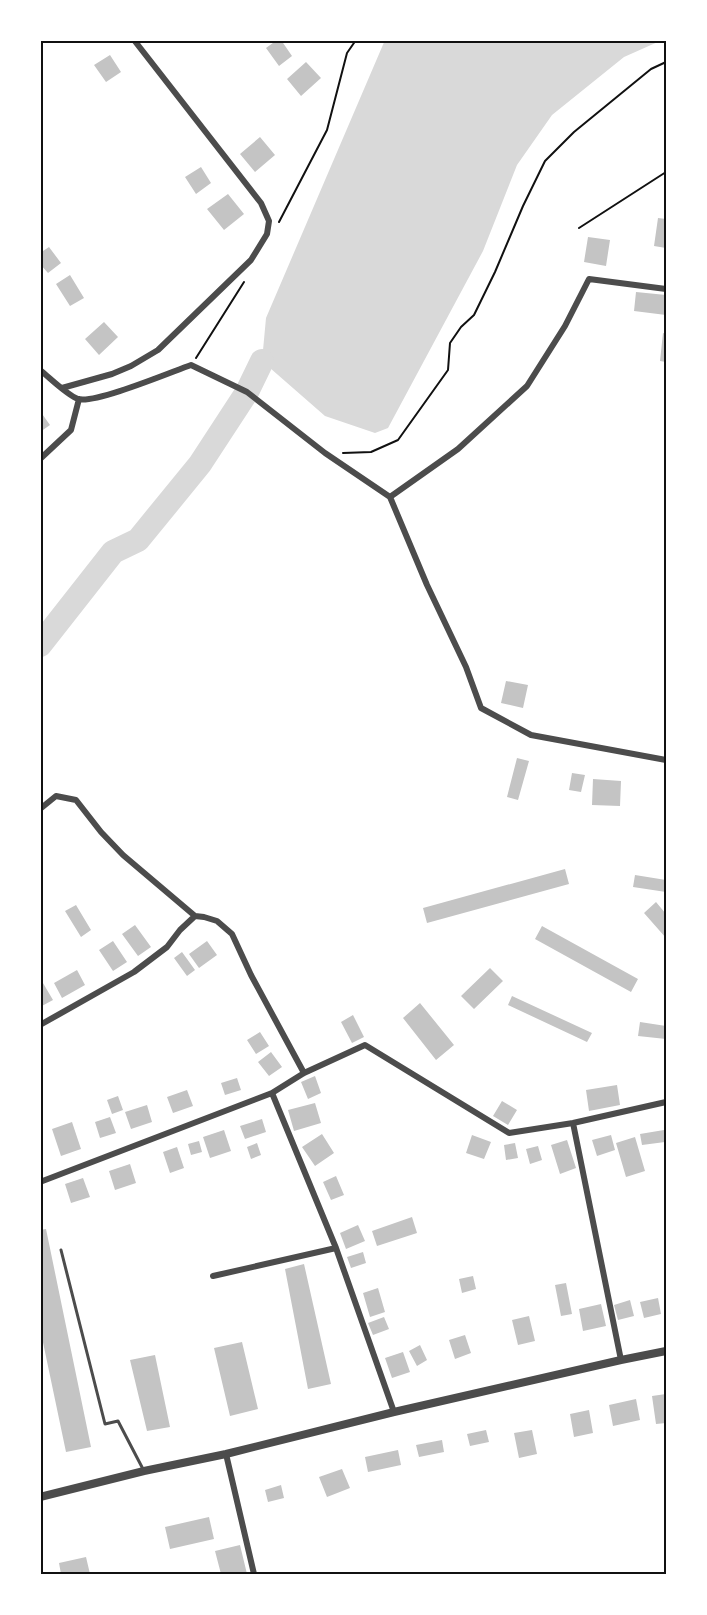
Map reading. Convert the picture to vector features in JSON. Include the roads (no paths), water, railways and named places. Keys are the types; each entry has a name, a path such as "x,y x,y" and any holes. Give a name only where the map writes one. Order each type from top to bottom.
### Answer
{"street":[{"path":"62,388 112,374 158,350 251,260 267,234 269,221 261,203 134,40"},
{"path":"390,497 458,449 527,386 565,326 589,279 666,289"},
{"path":"40,370 79,399 102,397 191,365 247,392 325,453 390,497 427,585 466,667 481,708 531,735 666,760"},
{"path":"40,459 71,430 79,399"},
{"path":"40,809 56,796 76,800 123,855 195,916 204,916 217,921 232,934 251,975 304,1073"},
{"path":"40,1025 134,972 167,947 195,916"},
{"path":"40,1182 272,1093 304,1073 365,1045 509,1133 573,1123 666,1102"},
{"path":"272,1093 336,1248 394,1412"},
{"path":"573,1123 621,1360"},
{"path":"213,1276 336,1248"},
{"path":"40,1497 394,1412 666,1351"},
{"path":"226,1454 254,1575"}],"lane":[{"path":"62,1250 105,1424 118,1421 144,1471"}],"waterway":[{"path":"40,645 113,552 138,540 200,464 247,392 262,361"}]}
